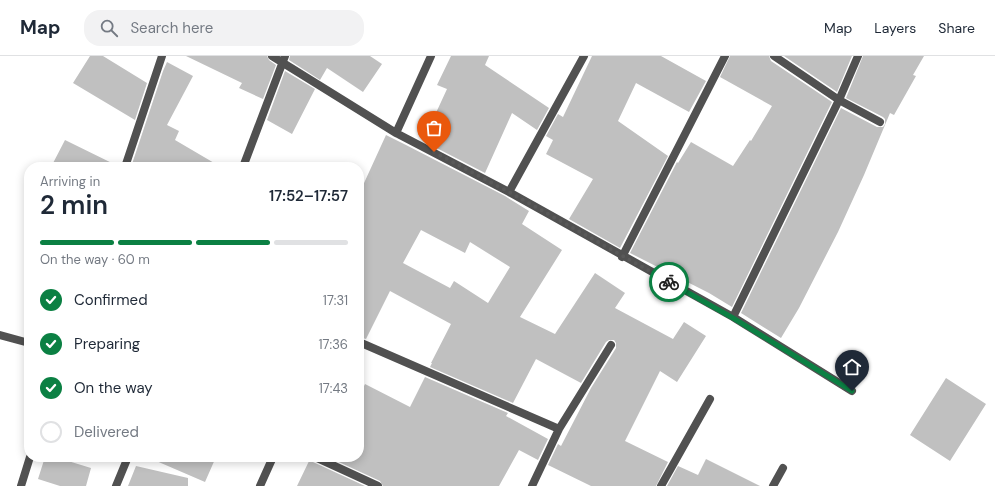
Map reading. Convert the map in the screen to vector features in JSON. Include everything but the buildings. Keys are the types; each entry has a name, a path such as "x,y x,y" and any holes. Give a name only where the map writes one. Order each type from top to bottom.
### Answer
{"street":[{"path":"127,162 162,56"},
{"path":"272,56 283,59 396,132 509,192 622,257 733,318 852,391"},
{"path":"396,132 432,56"},
{"path":"509,192 584,56"},
{"path":"622,257 725,56"},
{"path":"774,56 839,100 880,122"},
{"path":"733,318 839,100 858,56"},
{"path":"245,162 283,59"},
{"path":"0,335 24,342"},
{"path":"364,344 559,429"},
{"path":"532,486 559,429 611,345"},
{"path":"661,486 710,399"},
{"path":"21,486 28,462"},
{"path":"116,486 126,462"},
{"path":"260,486 271,462"},
{"path":"326,462 378,486"},
{"path":"773,486 783,468"}],"way so far":[{"path":"434,152 509,192 622,257 669,282"}],"route":[{"path":"669,282 733,318 852,391"}]}
